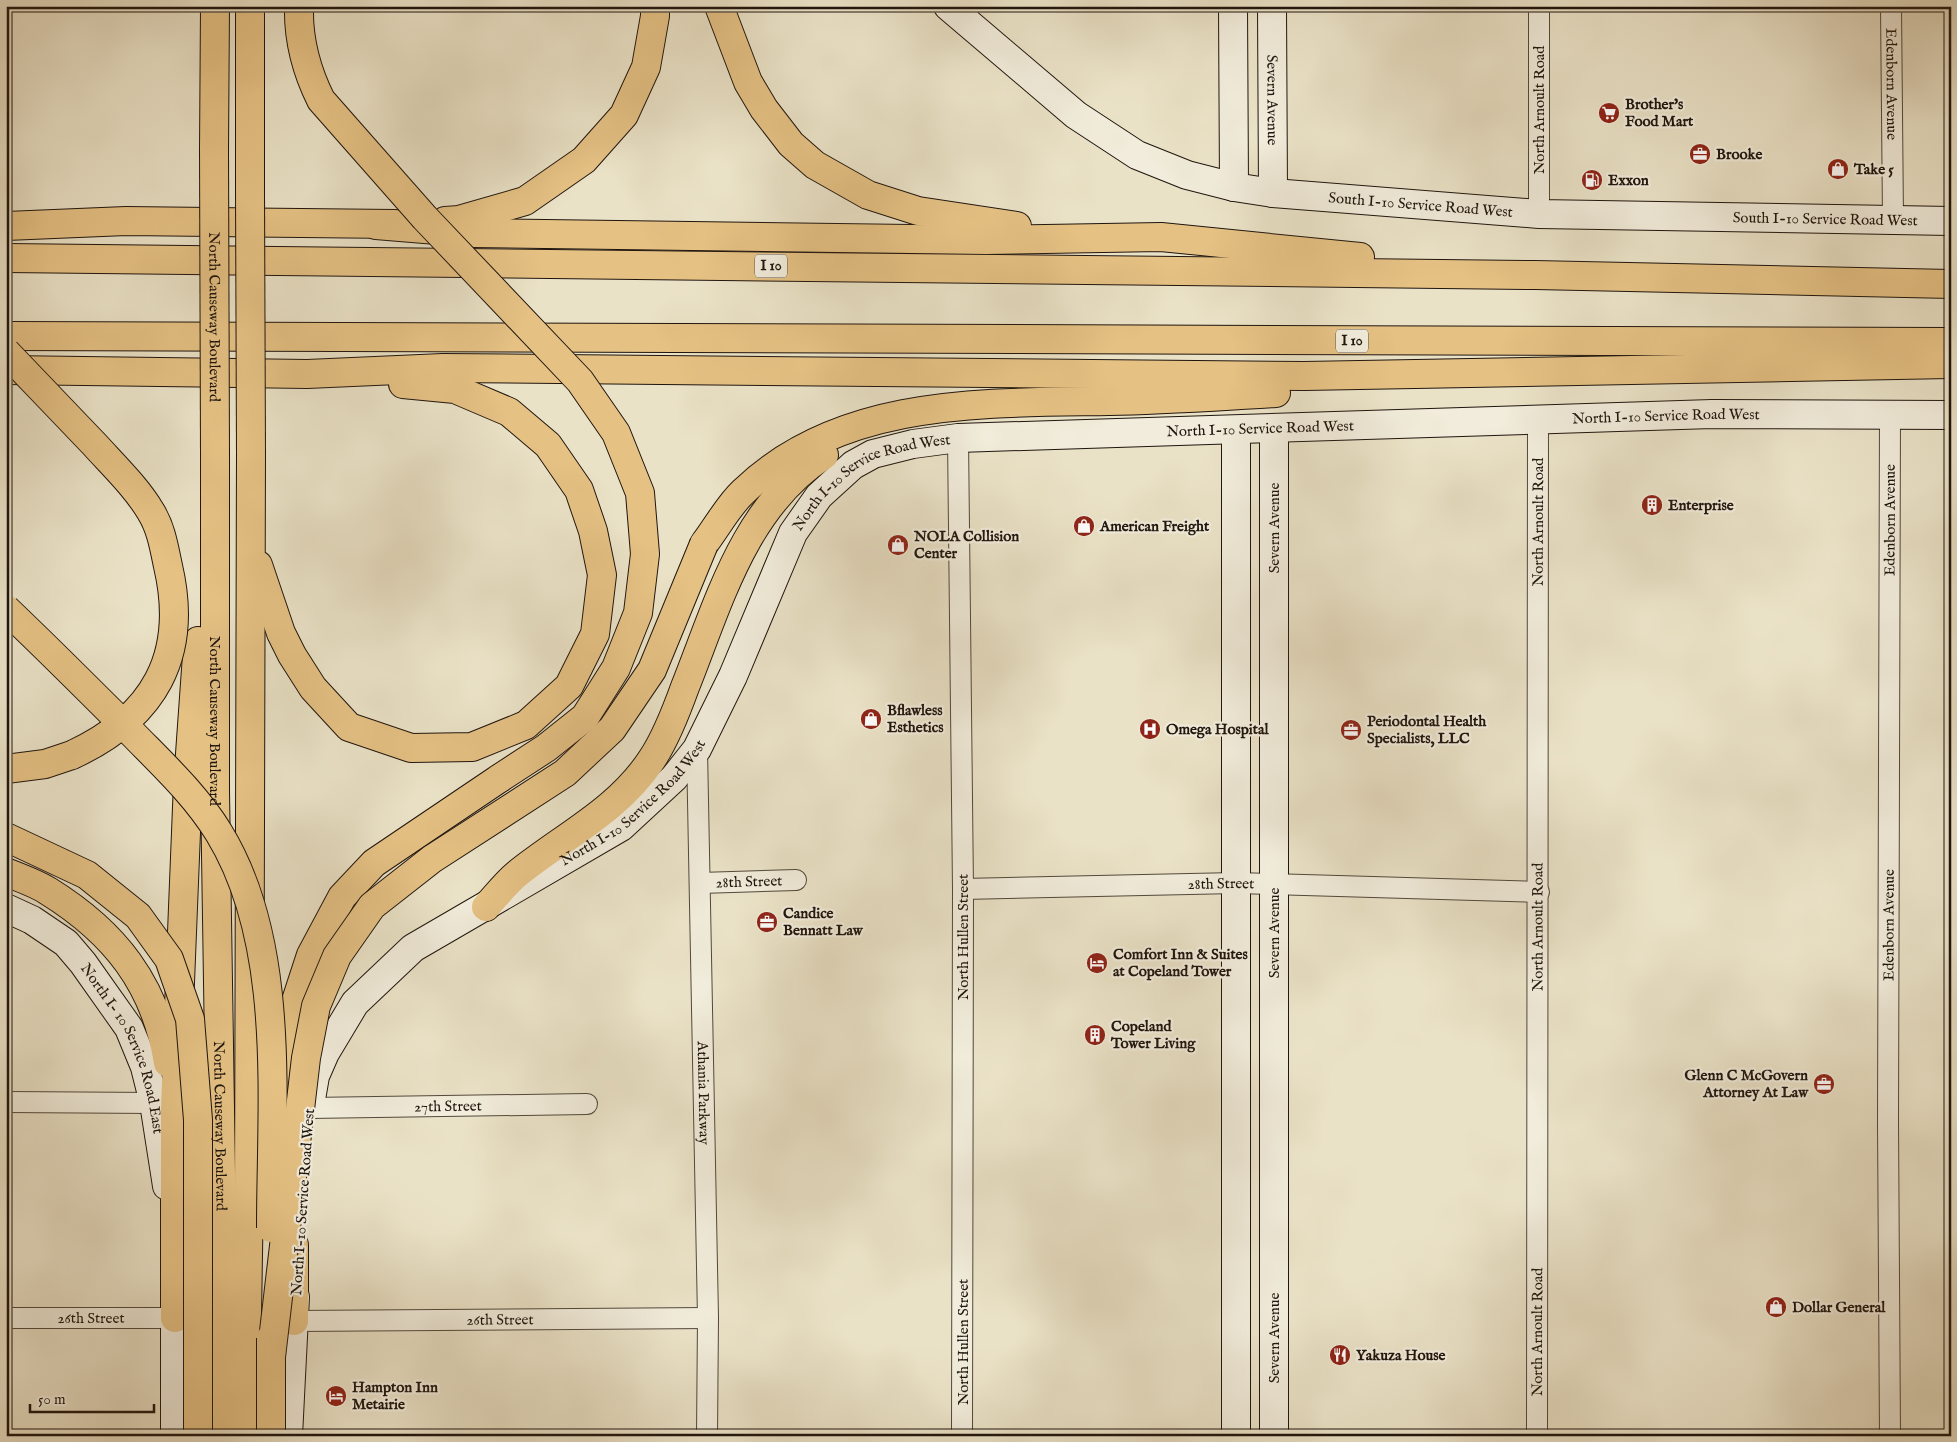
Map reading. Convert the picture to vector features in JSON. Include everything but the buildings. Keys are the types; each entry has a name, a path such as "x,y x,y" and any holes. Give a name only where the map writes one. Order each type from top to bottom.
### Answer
{"highway":[{"path":"200,6 215,62"},
{"name":"North Causeway Boulevard","path":"215,6 215,791 222,1300 221,1436"},
{"name":"North Causeway Boulevard","path":"245,1436 249,1194 250,6"},
{"path":"294,1321 293,1010 311,955 342,897 374,863 546,748 585,716 616,668 638,613 645,554 640,492 616,432 580,381 432,225 322,100 309,77 298,30 299,6"},
{"path":"376,225 459,220 525,201 584,160 624,115 646,67 655,16 654,6"},
{"path":"719,6 748,82 764,109 791,144 816,165 868,195 918,212 1093,236"},
{"path":"6,207 126,221"},
{"path":"6,226 126,221 376,225 483,233 987,240 1093,236 1161,237 1536,275"},
{"name":"I 10","path":"6,258 1536,275 1951,284"},
{"name":"I 10","path":"6,336 1951,342"},
{"path":"6,352 110,462 151,512 161,533 173,588 172,638 166,665 148,700 116,731 96,744 45,764 6,769"},
{"path":"14,374 307,374 443,368 1304,376 1951,364"},
{"path":"271,1356 306,1058 316,1006 337,956 372,906 432,859 565,773 612,729 652,670 704,544 742,492 777,465 813,443 874,420 955,407 1040,401 1128,400 1461,383 1951,370"},
{"path":"251,542 281,633 292,656 313,688 349,727 411,748 472,747 526,726 569,686 595,634 602,575 593,531 579,490 548,444 509,412 455,390 307,374"},
{"path":"486,906 516,875 592,822 628,791 652,759 672,720 741,549 768,506 801,470 858,435 874,420"},
{"path":"164,1106 202,590 215,543"},
{"path":"6,609 184,786 219,833 241,875 252,908 264,958 271,1060 272,1436"},
{"path":"6,836 88,875 138,916 170,959 190,1019 198,1120 198,1436"},
{"path":"6,872 47,890 97,926 133,966 153,1007 167,1055 164,1106 175,1232 175,1318"},
{"path":"249,1194 261,1350 272,1436"}],"street":[{"path":"1233,6 1234,187"},
{"name":"Severn Avenue","path":"1272,6 1273,192"},
{"name":"North Arnoult Road","path":"1539,6 1539,214"},
{"name":"Edenborn Avenue","path":"1891,6 1893,220"},
{"name":"South I-10 Service Road West","path":"952,8 1076,115 1137,155 1187,175 1234,187 1273,192 1539,214 1951,221"},
{"name":"North I-10 Service Road West","path":"294,1321 306,1124 309,1108 319,1068 355,1003 413,948 621,827 674,778 697,749 732,676 793,533 819,496 853,465 873,454 913,444 958,438 1236,431 1538,418 1712,414 1951,415"},
{"name":"Edenborn Avenue","path":"1890,415 1888,1122 1890,1436"},
{"name":"North Arnoult Road","path":"1537,1436 1538,418"},
{"name":"Severn Avenue","path":"1274,429 1274,1436"},
{"path":"1236,431 1236,1436"},
{"name":"North Hullen Street","path":"958,438 963,889 962,1436"},
{"path":"1236,525 1275,525"},
{"name":"Athania Parkway","path":"697,749 708,1318 707,1436"},
{"name":"28th Street","path":"700,883 796,880"},
{"name":"28th Street","path":"963,889 1236,883 1539,892"},
{"name":"North I- 10 Service Road East","path":"6,908 32,920 66,943 83,963 129,1028 164,1106"},
{"path":"6,1102 164,1106"},
{"name":"27th Street","path":"309,1108 587,1104"},
{"name":"26th Street","path":"6,1318 175,1318"},
{"path":"175,1318 175,1436"},
{"name":"26th Street","path":"294,1321 708,1318"},
{"path":"288,1436 294,1321"}],"place":[{"name":"Brother's Food Mart","path":"1609,113"},
{"name":"Brooke","path":"1700,154"},
{"name":"Take 5","path":"1838,169"},
{"name":"Exxon","path":"1592,180"},
{"name":"Enterprise","path":"1652,505"},
{"name":"American Freight","path":"1084,526"},
{"name":"NOLA Collision Center","path":"898,545"},
{"name":"Bflawless Esthetics","path":"871,719"},
{"name":"Omega Hospital","path":"1150,729"},
{"name":"Periodontal Health Specialists, LLC","path":"1351,730"},
{"name":"Candice Bennatt Law","path":"767,922"},
{"name":"Comfort Inn & Suites at Copeland Tower","path":"1097,963"},
{"name":"Copeland Tower Living","path":"1095,1035"},
{"name":"Glenn C McGovern Attorney At Law","path":"1824,1084"},
{"name":"Dollar General","path":"1776,1307"},
{"name":"Yakuza House","path":"1340,1355"},
{"name":"Hampton Inn Metairie","path":"336,1396"}]}
